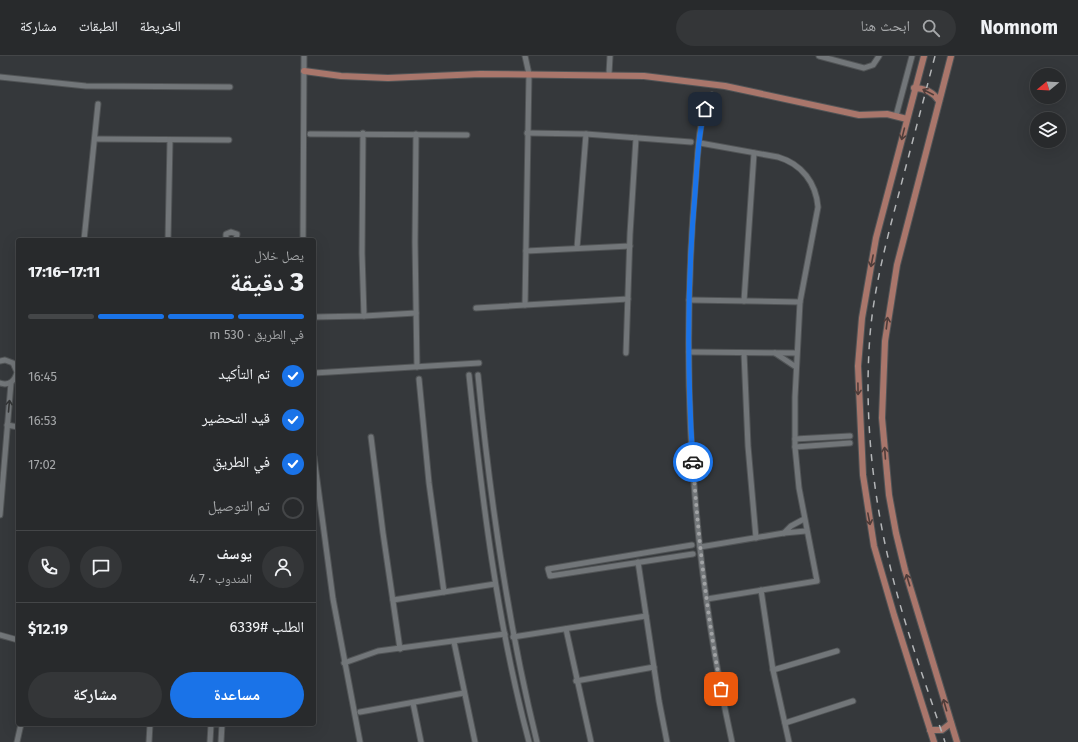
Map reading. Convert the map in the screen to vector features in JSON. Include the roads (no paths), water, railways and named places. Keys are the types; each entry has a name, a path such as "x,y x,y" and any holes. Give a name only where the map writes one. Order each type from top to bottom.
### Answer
{"main road":[{"path":"924,56 914,88 876,238 862,318 858,366 858,403 863,475 874,546 934,742"},
{"path":"951,56 897,265 890,303 883,364 882,418 888,487 896,533 905,570 950,723 957,742"},
{"path":"304,71 341,76 388,78 467,74 608,74 687,80 725,86 856,114 883,114 907,118"},
{"path":"914,88 923,89 930,92 939,101"},
{"path":"930,730 942,730 950,723"}],"street":[{"path":"302,238 304,56"},
{"path":"525,305 529,74 526,56"},
{"path":"608,74 610,56"},
{"path":"819,56 864,68 873,66 879,56"},
{"path":"896,116 912,56"},
{"path":"0,77 86,86 230,87"},
{"path":"712,95 704,116 700,143 692,233 689,300 692,450 700,547 715,658 732,742"},
{"path":"84,238 98,104"},
{"path":"310,134 363,133 467,135"},
{"path":"363,133 364,316"},
{"path":"527,133 586,134 691,142"},
{"path":"416,134 417,367"},
{"path":"577,248 586,134"},
{"path":"626,353 636,138"},
{"path":"95,139 229,140"},
{"path":"168,238 170,140"},
{"path":"700,143 778,157 794,164 806,175 815,190 817,213 808,251 800,302 796,353 795,439 804,519 817,580 707,599"},
{"path":"744,301 754,153"},
{"path":"226,238 226,234 231,232 237,234 236,238"},
{"path":"526,251 630,246"},
{"path":"476,308 628,299"},
{"path":"689,300 800,302"},
{"path":"316,317 364,316 416,312"},
{"path":"689,352 796,353"},
{"path":"744,353 748,446 756,538"},
{"path":"775,353 796,367"},
{"path":"1,360 9,360 16,364"},
{"path":"316,374 479,363"},
{"path":"469,375 495,584 529,742"},
{"path":"478,375 491,503 513,637 537,742"},
{"path":"0,515 11,383 16,376"},
{"path":"419,379 429,483 444,592"},
{"path":"0,383 11,383"},
{"path":"472,400 480,400"},
{"path":"7,426 16,427"},
{"path":"795,439 850,436"},
{"path":"371,437 400,649"},
{"path":"795,447 850,443"},
{"path":"316,474 322,523 344,663 360,742"},
{"path":"784,533 795,523 804,519"},
{"path":"700,547 784,533 806,531"},
{"path":"692,545 548,569 550,576 693,554"},
{"path":"665,550 666,558"},
{"path":"638,562 667,742"},
{"path":"393,600 495,584"},
{"path":"761,590 773,670 789,742"},
{"path":"513,637 646,616"},
{"path":"566,629 576,682 591,742"},
{"path":"344,663 373,652 505,634"},
{"path":"0,635 16,639"},
{"path":"454,642 475,742"},
{"path":"773,670 837,651"},
{"path":"576,682 654,667"},
{"path":"360,712 464,694"},
{"path":"785,723 853,701"},
{"path":"413,703 421,742"},
{"path":"17,742 21,726"},
{"path":"149,742 150,726"},
{"path":"210,742 211,726"},
{"path":"221,726 221,742"},
{"path":"210,733 218,731 222,735"}],"railway":[{"path":"935,56 890,228 878,281 870,335 868,393 874,480 878,509 890,566 902,611 945,742"}]}
